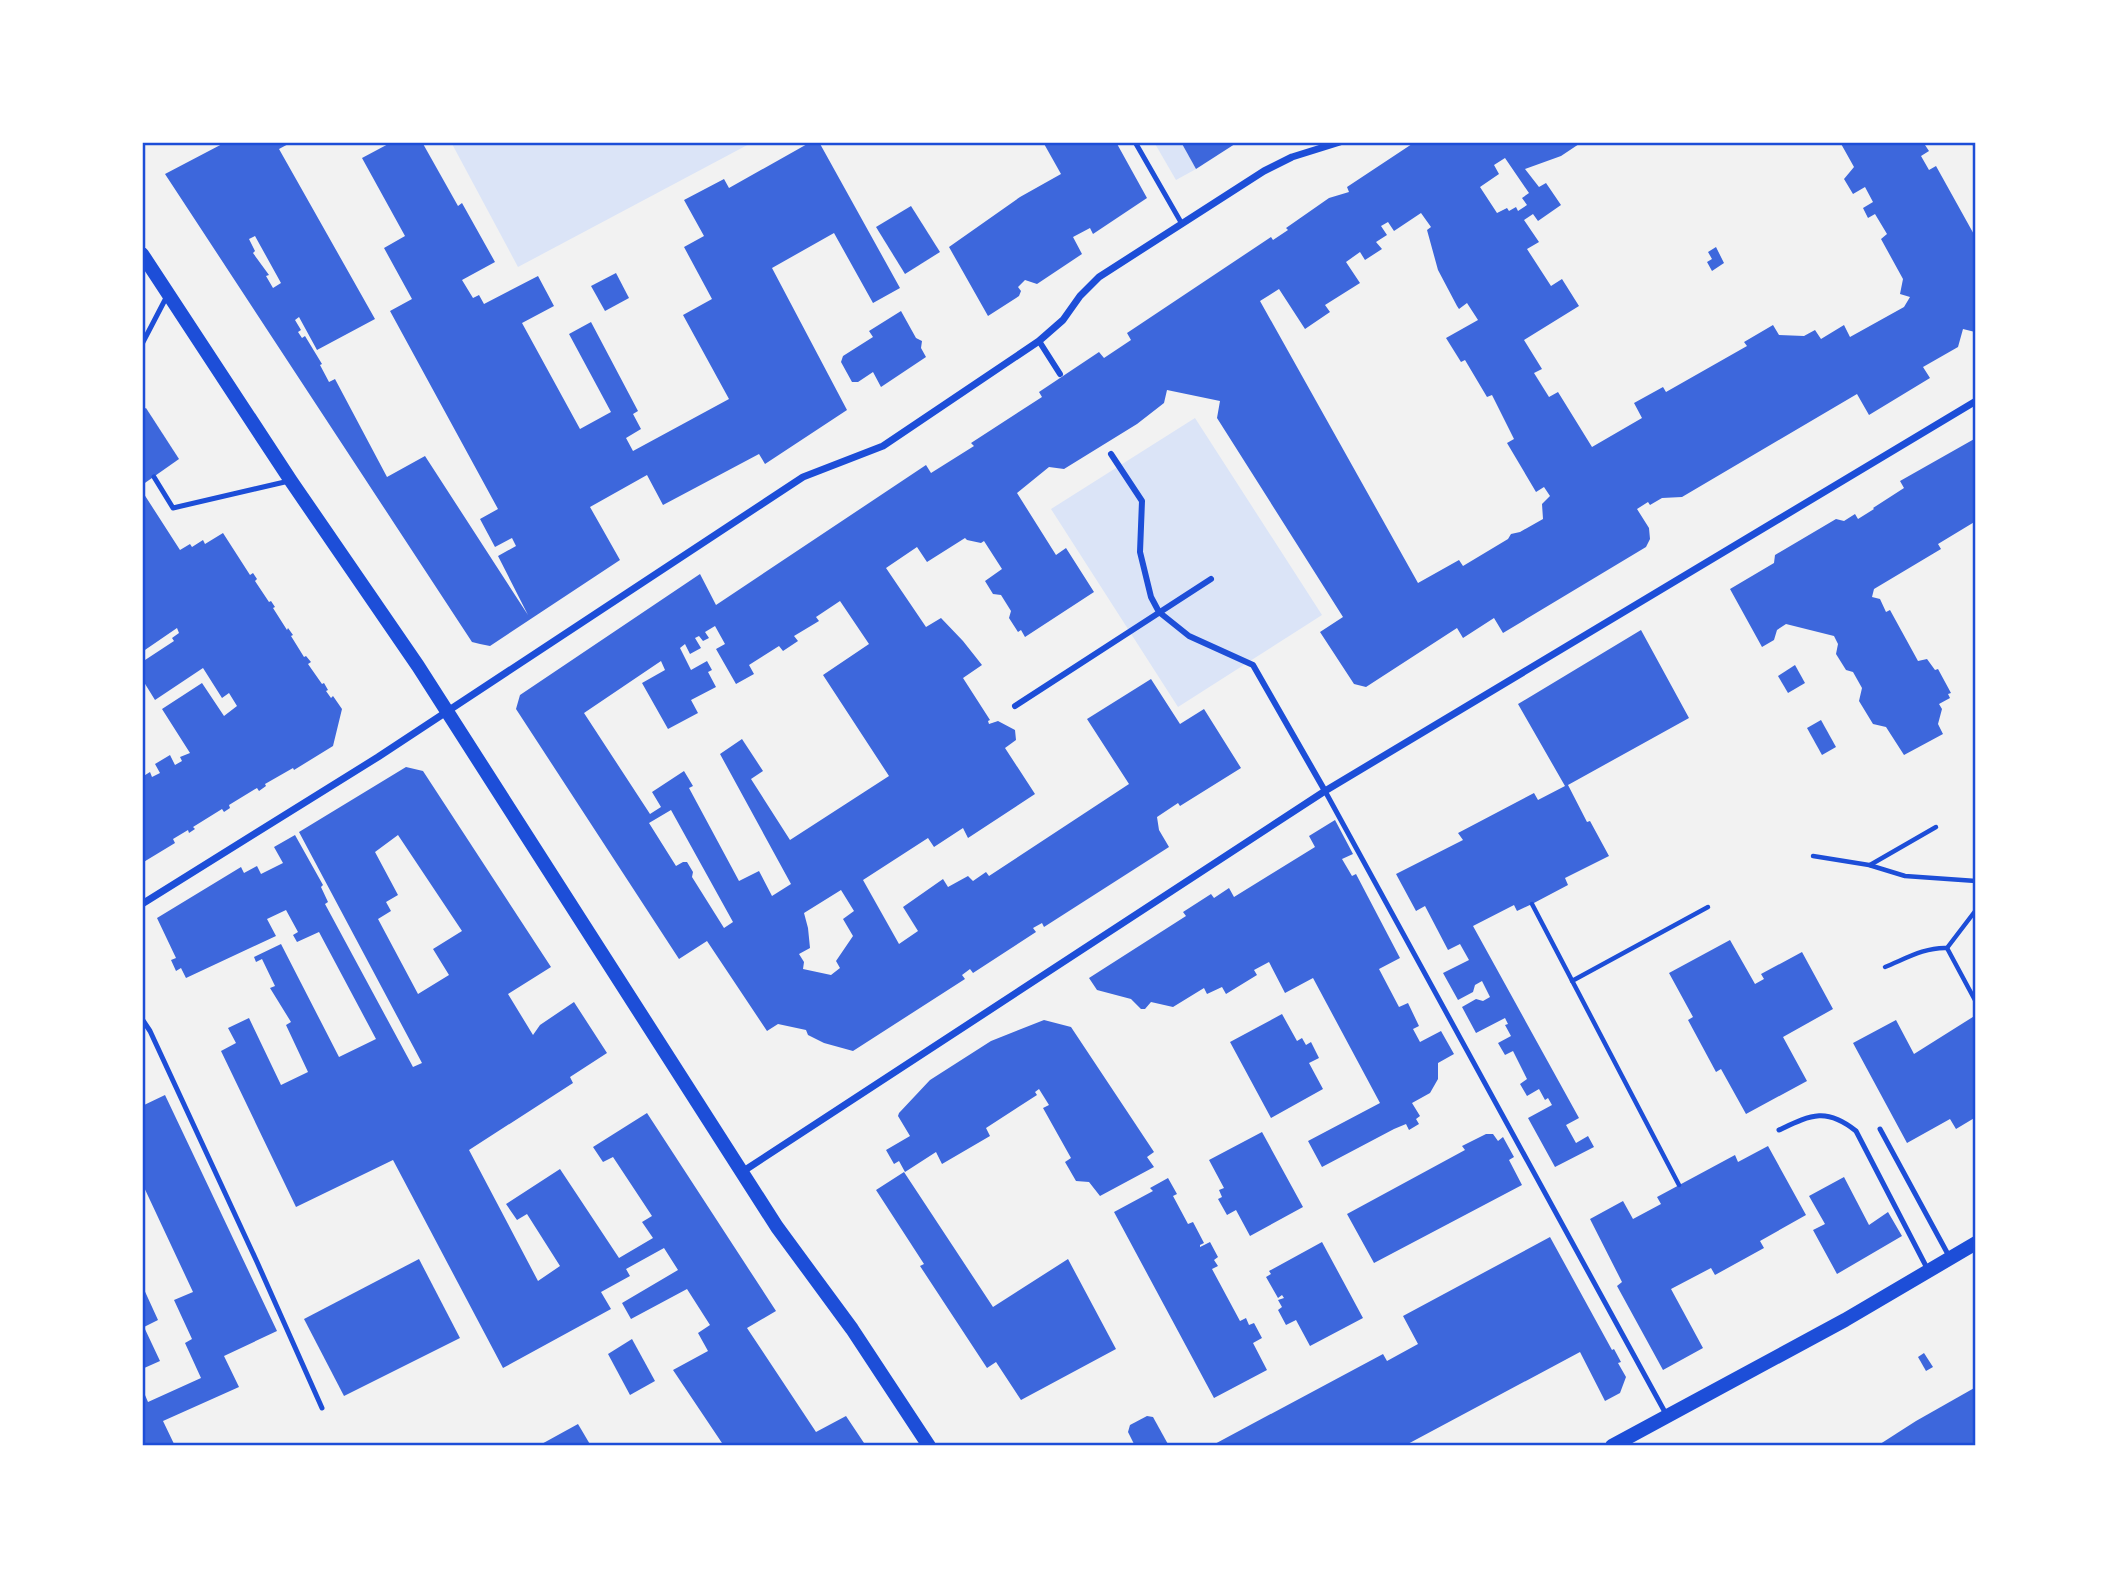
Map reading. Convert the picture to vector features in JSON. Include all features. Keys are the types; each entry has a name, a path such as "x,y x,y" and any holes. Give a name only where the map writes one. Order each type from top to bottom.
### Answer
{"main road":[{"path":"142,254 167,296 492,779 777,1227 852,1329 929,1446"},
{"path":"1612,1446 1976,1243"}],"street":[{"path":"142,904 378,757 803,477 883,446 1039,341 1063,320 1080,296 1099,277 1265,171 1292,157 1340,142"},
{"path":"1039,341 1060,374"},
{"path":"742,1172 1325,791 1976,401"},
{"path":"1111,454 1142,501 1140,552 1146,583 1159,612 1189,636 1253,665 1325,791"},
{"path":"1015,706 1211,579"}],"lane":[{"path":"1135,142 1182,224"},
{"path":"142,344 167,296"},
{"path":"154,477 173,508 291,481"},
{"path":"1325,791 1667,1417"},
{"path":"142,1019 257,1262 321,1408"},
{"path":"1779,1130 1807,1117 1825,1115 1844,1121 1856,1131 1929,1271"},
{"path":"1880,1129 1950,1259"}],"path":[{"path":"1869,865 1936,827"},
{"path":"1813,856 1869,865 1905,876 1976,881"},
{"path":"1532,904 1679,1185"},
{"path":"1572,981 1708,907"},
{"path":"1947,948 1976,910"},
{"path":"1885,967 1936,947 1947,948"},
{"path":"1947,948 1976,1002"}],"shaded area":[{"path":"451,142 753,142 518,267"},
{"path":"1154,142 1181,142 1196,169 1176,180"},
{"path":"1195,418 1322,615 1178,707 1051,509"}],"building":[{"path":"226,142 292,142 279,149 375,319 317,350 299,317 295,320 301,330 298,332 302,338 305,336 322,364 320,365 329,382 335,379 387,477 425,456 528,615 498,556 516,546 512,538 495,547 480,519 498,509 390,311 412,299 384,248 405,236 362,158 392,142 422,142 458,206 462,203 495,262 462,280 473,298 479,295 484,304 538,276 554,306 522,323 580,429 611,412 569,334 591,322 638,411 633,414 641,429 626,438 633,451 729,399 683,315 712,299 684,247 704,236 684,200 724,179 729,188 808,142 819,142 900,288 873,303 834,233 772,268 847,410 765,464 759,454 663,505 647,475 590,507 620,560 490,646 472,642 165,174","holes":["255,236 281,283 273,288 266,276 269,275 253,253 255,251 249,239"]},
{"path":"1043,142 1116,142 1147,198 1093,234 1090,228 1073,237 1082,254 1037,284 1025,280 1018,287 1021,291 1019,296 988,316 949,247 1020,197 1061,174"},
{"path":"1181,142 1238,142 1196,169"},
{"path":"1415,142 1582,142 1561,156 1525,169 1539,187 1546,183 1561,205 1538,221 1533,214 1524,220 1539,242 1527,249 1551,286 1562,279 1579,306 1524,340 1542,369 1534,373 1549,397 1558,392 1592,447 1642,418 1634,403 1663,387 1666,392 1747,346 1744,342 1773,325 1779,335 1804,336 1815,330 1821,339 1844,325 1850,337 1904,307 1910,297 1900,294 1903,279 1881,239 1887,234 1875,214 1868,218 1863,208 1873,202 1865,187 1853,194 1844,179 1854,167 1840,142 1923,142 1929,151 1921,156 1929,170 1936,166 1976,238 1975,332 1963,329 1958,347 1923,367 1930,378 1869,415 1857,394 1682,497 1662,498 1637,509 1649,528 1650,539 1646,547 1503,633 1494,618 1463,638 1457,628 1366,687 1354,684 1320,632 1343,617 1217,418 1220,401 1167,390 1164,403 1137,424 1064,469 1049,467 1017,493 1056,555 1066,548 1094,592 1025,637 1021,630 1018,632 1009,618 1011,611 1001,595 993,594 985,581 1002,569 984,541 981,543 965,538 927,562 917,547 886,568 926,627 941,618 982,665 963,678 990,720 989,724 998,721 1015,730 1016,740 1005,748 1035,794 968,838 963,828 934,847 928,838 863,880 899,944 918,931 903,907 943,879 948,887 968,876 973,881 986,872 989,876 1129,784 1087,719 1151,679 1180,724 1204,709 1241,768 1157,817 1159,830 1169,847 1044,927 1042,923 1033,928 1036,932 973,973 970,969 962,975 965,979 853,1051 824,1043 808,1035 806,1030 778,1024 767,1031 707,941 679,959 516,709 520,695 700,574 716,605 926,465 931,473 974,446 971,443 1042,397 1039,392 1099,352 1104,358 1131,340 1127,333 1271,237 1273,240 1288,230 1286,228 1329,198 1349,192 1347,187","holes":["1505,158 1529,193 1522,198 1527,205 1518,211 1516,207 1497,213 1480,187 1499,174 1494,165","1421,213 1431,227 1427,230 1438,270 1459,309 1467,303 1478,320 1446,338 1461,362 1465,360 1487,397 1492,395 1514,439 1507,443 1536,492 1544,487 1550,496 1542,504 1543,519 1511,534 1508,539 1463,566 1459,560 1418,583 1260,301 1279,289 1305,329 1330,312 1325,305 1360,283 1346,262 1360,252 1365,260 1382,249 1376,242 1387,235 1381,226 1388,222 1394,231","840,601 869,644 823,675 889,776 790,840 751,779 763,771 742,739 720,754 791,884 772,896 759,871 739,881 689,788 693,786 684,771 652,792 661,807 650,814 584,713 661,661 665,670 642,683 668,729 698,713 691,700 716,687 708,672 712,670 707,661 691,670 680,648 685,644 690,654 701,648 695,638 699,636 703,641 709,638 705,632 715,626 725,644 716,649 736,684 754,674 749,665 779,646 783,651 798,641 794,636 819,621 816,617","671,810 733,922 724,928 692,877 693,872 687,862 676,866 649,823","841,890 854,911 843,919 853,936 836,961 840,968 831,975 803,969 804,962 799,954 810,948 804,913"]},
{"path":"911,206 940,252 905,274 876,227"},
{"path":"1716,247 1724,263 1712,271 1707,262 1712,259 1708,252"},
{"path":"616,273 629,298 605,311 591,286"},
{"path":"901,311 916,338 922,341 921,348 926,357 881,387 873,372 858,382 852,382 841,362 843,356 873,337 869,331"},
{"path":"146,408 179,459 142,485 142,410"},
{"path":"1976,438 1976,521 1938,544 1941,549 1874,589 1872,597 1880,599 1886,612 1890,610 1918,661 1927,659 1935,670 1938,669 1951,693 1948,694 1950,698 1939,704 1942,709 1938,724 1943,734 1904,755 1886,727 1873,724 1859,701 1862,688 1853,672 1846,670 1836,654 1838,644 1834,636 1786,624 1777,630 1774,640 1762,647 1730,589 1774,563 1775,555 1836,519 1844,521 1855,514 1858,519 1904,488 1900,481"},
{"path":"142,491 180,550 203,540 205,544 223,533 250,575 253,573 257,579 255,581 275,607 273,608 293,635 291,636 304,657 311,662 308,664 322,684 324,683 328,690 326,691 342,709 333,746 265,784 259,791 257,788 229,805 230,808 224,812 222,809 193,827 195,829 189,833 188,830 173,839 175,843 142,863 142,777 150,772 152,777 160,773 155,764 170,755 175,765 182,761 180,757 190,753 162,709 202,683 224,716 237,706 229,693 222,698 203,668 155,700 142,679 142,662 174,641 172,638 179,633 177,628 142,652"},
{"path":"1641,630 1689,718 1568,785 1609,856 1565,878 1568,885 1532,904 1517,911 1514,905 1473,926 1579,1118 1566,1125 1576,1143 1588,1136 1594,1147 1555,1167 1528,1118 1552,1105 1548,1098 1545,1100 1539,1089 1527,1096 1520,1084 1527,1079 1513,1051 1505,1055 1498,1043 1511,1036 1505,1025 1508,1024 1505,1018 1476,1033 1462,1007 1476,999 1483,1001 1490,997 1482,981 1475,985 1473,992 1458,1000 1443,973 1469,960 1460,944 1448,950 1425,906 1416,911 1396,874 1463,840 1458,833 1534,793 1538,800 1565,786 1518,704"},
{"path":"1795,665 1805,683 1788,693 1778,676"},
{"path":"1821,720 1836,747 1822,755 1807,728"},
{"path":"406,767 423,771 551,967 508,994 533,1035 540,1025 574,1002 607,1053 570,1077 573,1083 469,1150 538,1281 560,1266 527,1214 517,1220 506,1204 560,1169 619,1258 653,1238 642,1222 652,1216 613,1157 603,1162 593,1147 647,1113 776,1311 747,1328 816,1432 846,1416 866,1446 724,1446 673,1370 708,1351 698,1333 710,1325 687,1289 631,1319 622,1303 678,1270 664,1248 626,1269 630,1276 601,1292 611,1309 503,1368 393,1160 296,1207 221,1051 236,1043 228,1028 249,1018 281,1085 308,1072 286,1025 291,1022 270,988 275,986 262,959 256,962 254,957 281,944 339,1057 376,1039 319,932 297,942 293,935 298,932 286,910 267,919 276,936 186,978 181,968 176,971 171,960 176,958 157,918 241,867 244,873 257,866 261,874 283,863 274,847 295,835 323,885 321,887 328,902 325,904 413,1067 422,1063 299,832","holes":["398,835 462,931 433,949 449,975 418,994 378,919 391,911 386,902 398,895 375,852"]},
{"path":"1335,820 1353,854 1342,859 1352,876 1356,874 1400,958 1379,969 1399,1007 1408,1003 1419,1026 1413,1029 1420,1042 1441,1031 1454,1054 1438,1063 1438,1079 1430,1093 1412,1103 1420,1116 1416,1119 1419,1124 1409,1130 1406,1124 1394,1129 1322,1167 1308,1141 1380,1103 1313,978 1285,993 1269,962 1254,970 1257,975 1226,994 1222,987 1207,994 1204,988 1173,1007 1151,1002 1145,1009 1141,1009 1131,999 1097,990 1089,978 1186,916 1183,912 1211,894 1214,898 1229,888 1234,897 1315,847 1309,836"},
{"path":"1730,940 1755,984 1764,979 1761,974 1802,952 1833,1009 1783,1037 1807,1081 1746,1114 1721,1069 1716,1072 1688,1020 1693,1017 1669,973"},
{"path":"1282,1014 1297,1041 1302,1038 1306,1045 1311,1042 1319,1058 1309,1063 1323,1089 1271,1118 1230,1042"},
{"path":"1976,1015 1976,1117 1956,1129 1950,1119 1907,1143 1853,1043 1896,1020 1914,1054"},
{"path":"1044,1020 1071,1027 1154,1152 1147,1157 1154,1167 1100,1196 1089,1182 1076,1181 1065,1162 1071,1158 1043,1108 1049,1105 1039,1089 1035,1092 1037,1095 986,1128 990,1136 942,1164 936,1152 905,1172 899,1161 894,1164 886,1150 910,1136 898,1116 899,1113 930,1080 991,1041"},
{"path":"165,1095 277,1331 224,1356 239,1387 163,1421 175,1446 142,1446 142,1388 148,1402 201,1378 185,1343 192,1339 174,1300 193,1292 142,1183 142,1106"},
{"path":"1262,1132 1303,1207 1250,1236 1236,1210 1227,1215 1218,1199 1222,1197 1219,1190 1224,1188 1209,1160"},
{"path":"1486,1134 1493,1134 1498,1141 1503,1137 1514,1157 1509,1160 1522,1185 1374,1263 1347,1214 1465,1150 1462,1146"},
{"path":"1768,1146 1806,1215 1760,1241 1764,1248 1715,1275 1711,1268 1671,1289 1703,1348 1663,1370 1617,1286 1622,1282 1590,1219 1623,1201 1633,1219 1661,1204 1657,1197 1735,1155 1738,1162"},
{"path":"904,1172 993,1307 1068,1259 1116,1349 1021,1400 996,1362 987,1368 920,1266 924,1264 876,1190"},
{"path":"1844,1177 1869,1225 1888,1212 1902,1236 1837,1274 1813,1230 1825,1224 1809,1196"},
{"path":"1168,1178 1177,1194 1173,1196 1188,1224 1193,1222 1204,1243 1200,1247 1210,1242 1218,1257 1214,1260 1218,1266 1212,1269 1240,1321 1246,1318 1249,1325 1254,1323 1262,1338 1253,1343 1267,1370 1214,1398 1114,1212 1153,1191 1150,1188"},
{"path":"1550,1237 1621,1362 1618,1363 1626,1377 1620,1393 1605,1401 1580,1352 1404,1446 1211,1446 1383,1354 1387,1361 1418,1344 1403,1316"},
{"path":"1322,1242 1363,1318 1310,1346 1296,1320 1286,1325 1278,1310 1282,1307 1278,1300 1284,1298 1282,1295 1278,1298 1266,1277 1271,1274 1269,1271"},
{"path":"419,1259 460,1338 344,1396 304,1319"},
{"path":"142,1285 158,1320 144,1327 160,1361 142,1369"},
{"path":"632,1339 655,1381 630,1395 608,1354"},
{"path":"1924,1353 1933,1367 1926,1371 1918,1357"},
{"path":"1976,1387 1976,1446 1877,1446 1916,1421"},
{"path":"1147,1416 1153,1417 1169,1446 1135,1446 1128,1432 1130,1425"},
{"path":"578,1424 591,1446 538,1446"}]}
